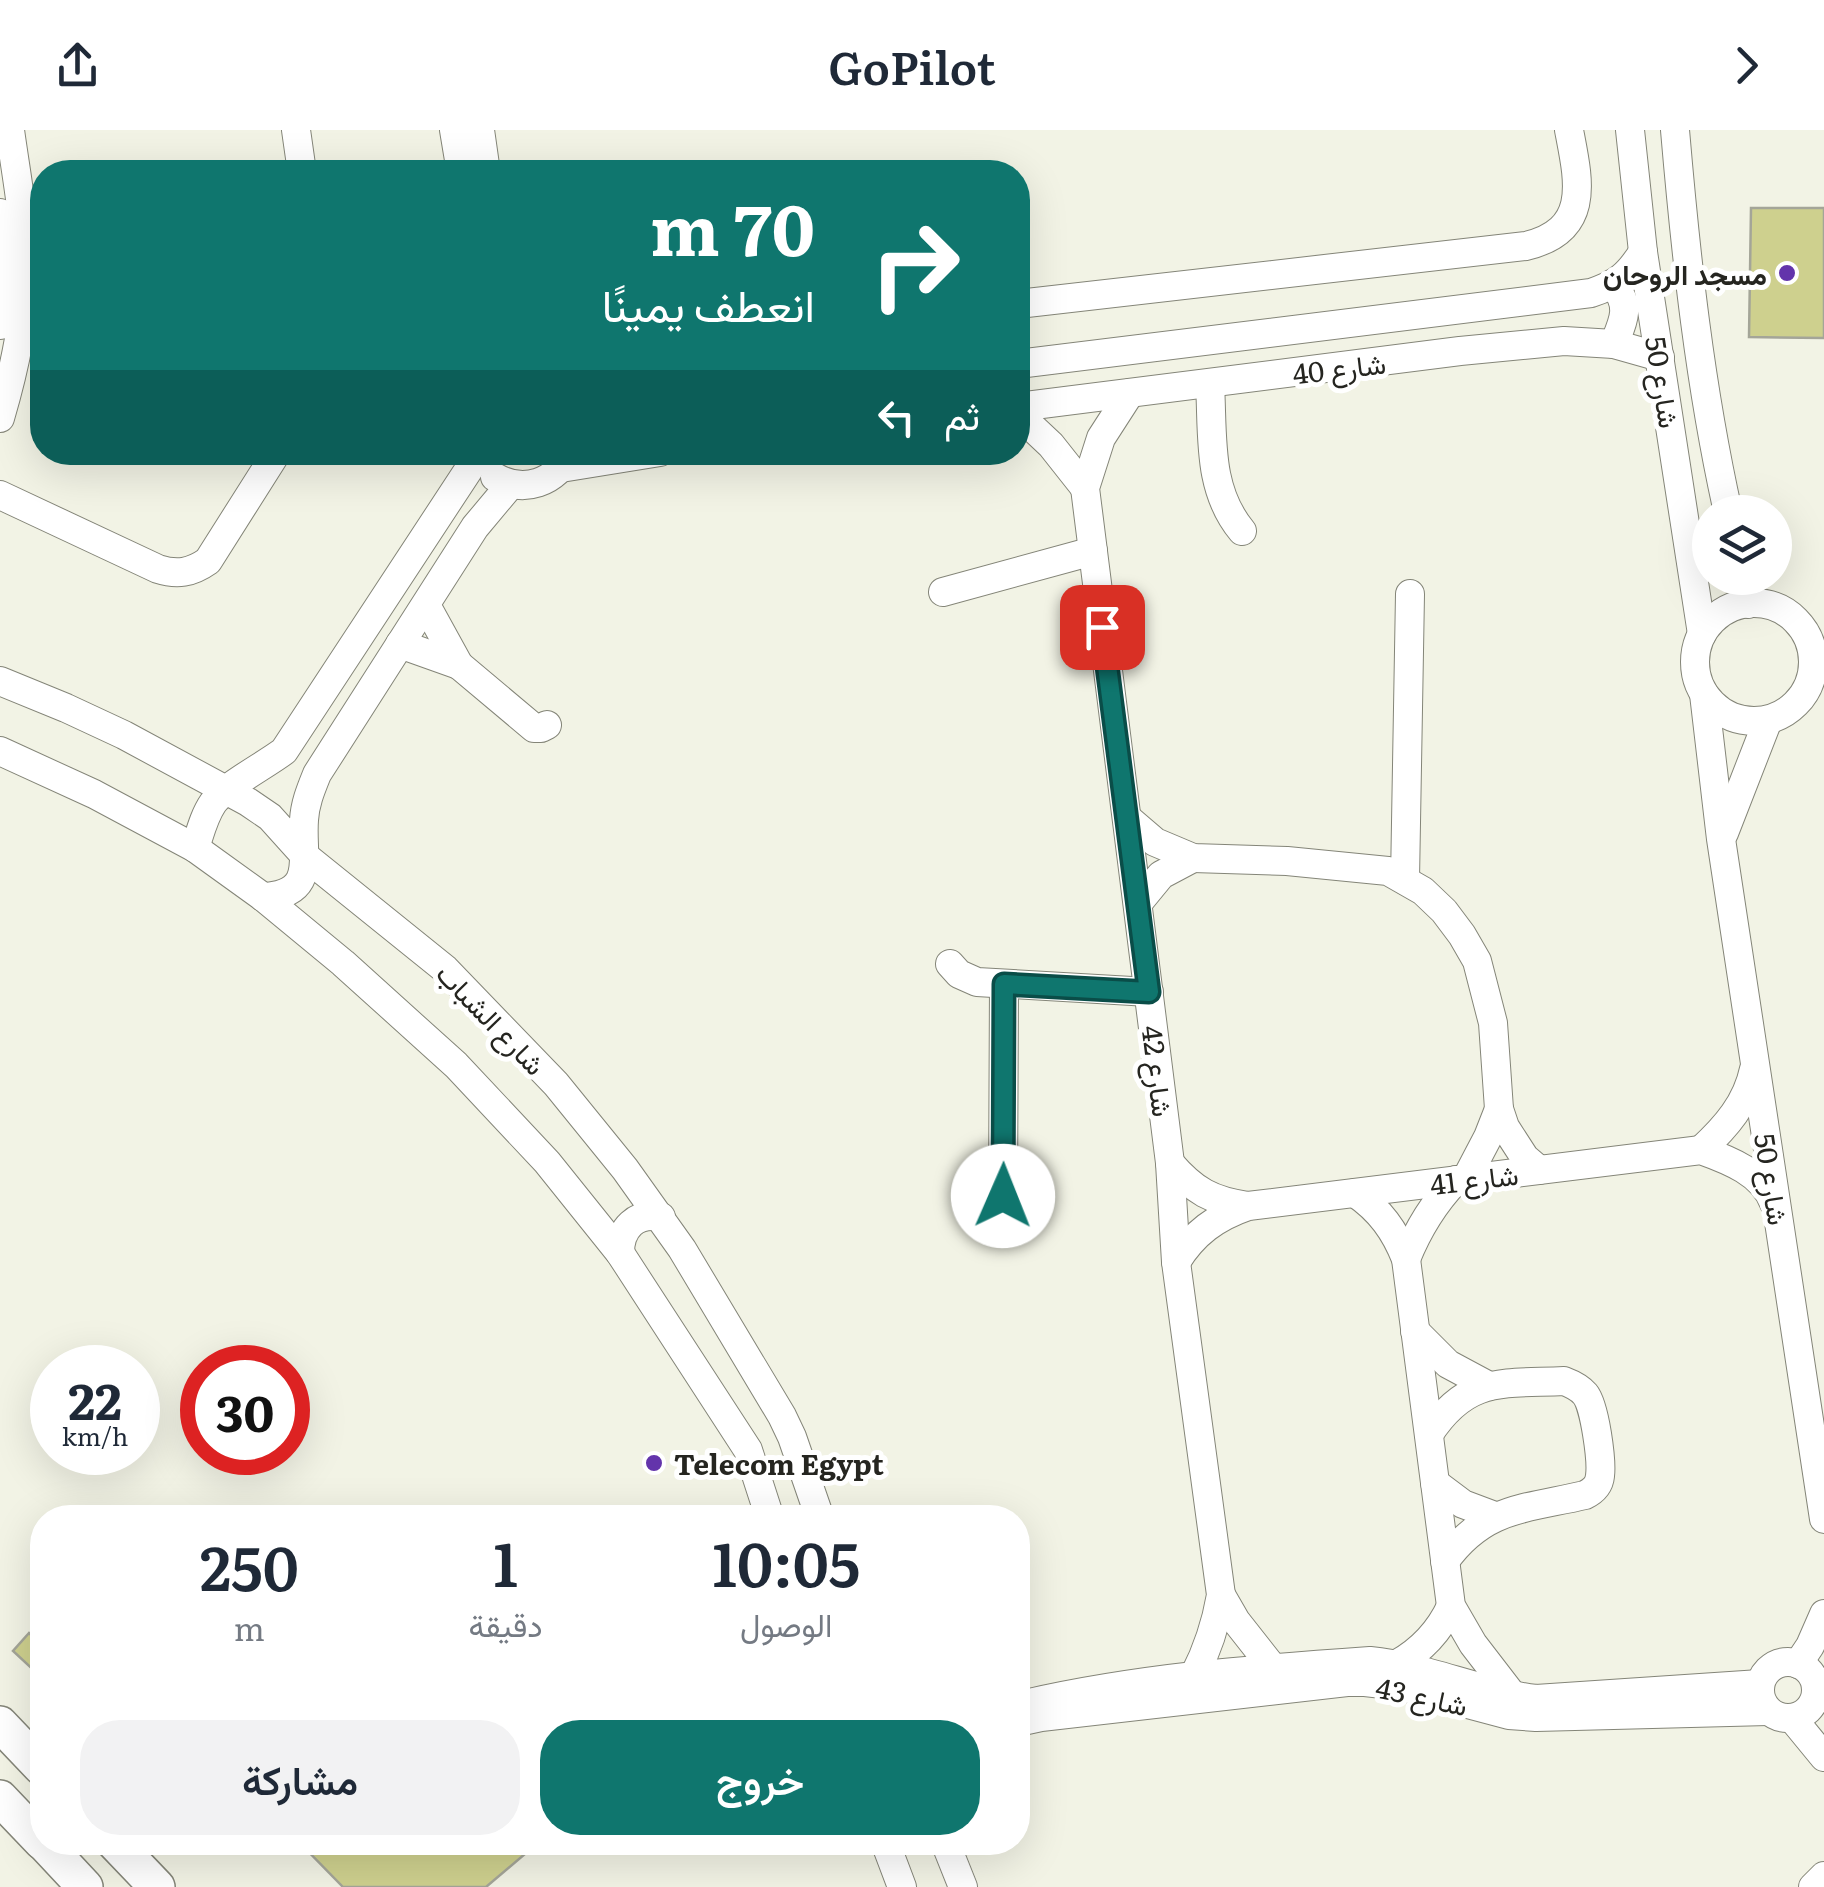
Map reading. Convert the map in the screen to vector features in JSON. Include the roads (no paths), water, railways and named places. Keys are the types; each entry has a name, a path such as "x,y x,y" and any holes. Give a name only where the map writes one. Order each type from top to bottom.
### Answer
{"main road":[{"path":"0,1724 30,1755"},
{"path":"0,1798 30,1829"},
{"path":"55,1855 86,1887"},
{"path":"126,1855 156,1887"}],"street":[{"path":"0,418 20,338 24,299 23,220 10,130"},
{"path":"296,130 300,160"},
{"path":"454,130 459,160"},
{"path":"480,130 484,160"},
{"path":"1030,303 1542,242 1568,221 1576,207 1578,174 1569,130"},
{"path":"1630,134 1675,130"},
{"name":"شارع 50","path":"1675,130 1688,274 1710,436 1724,495"},
{"name":"شارع 50","path":"1630,134 1702,634"},
{"path":"0,214 4,262 0,325"},
{"path":"1614,344 1626,305 1613,285 1644,252"},
{"name":"شارع 40","path":"1030,363 1591,293 1613,285"},
{"name":"شارع 40","path":"1030,408 1460,351 1564,341 1614,344 1660,357"},
{"path":"1210,384 1220,497 1242,531"},
{"name":"شارع 42","path":"1130,393 1101,438 1085,488 1170,1163 1176,1262 1221,1595 1208,1650 1194,1676"},
{"path":"1030,422 1085,488"},
{"path":"0,495 158,570 186,573 208,561 269,465"},
{"path":"195,848 207,812 223,791 284,751 470,465"},
{"path":"484,465 491,474 511,484 533,484 553,476 562,465"},
{"path":"263,897 289,891 298,882 306,857 304,814 317,774 475,527 511,484"},
{"path":"943,592 1093,550"},
{"path":"1405,880 1410,594"},
{"path":"1741,595 1702,634 1695,658 1698,683 1713,706 1725,714 1738,719 1768,720 1793,706 1816,682 1812,658 1815,634 1750,595"},
{"path":"426,604 459,665"},
{"path":"400,644 459,665 534,728 547,724"},
{"name":"شارع الشباب","path":"0,681 124,735 248,802 270,818 306,857 445,968 472,995 556,1084 661,1217 782,1416 816,1505"},
{"name":"شارع 50","path":"1704,694 1721,839 1824,1519"},
{"path":"1721,839 1768,720"},
{"path":"0,751 94,794 195,848 263,897 343,963 456,1064 547,1162 620,1252 748,1450 766,1505"},
{"path":"284,751 317,774"},
{"path":"1127,818 1155,842 1193,858 1388,871 1423,892 1444,911 1477,961 1493,1022 1499,1108 1513,1144 1539,1170"},
{"path":"1138,902 1161,875 1193,858"},
{"path":"950,964 959,974 977,982 1149,992"},
{"path":"1003,1196 1004,984"},
{"path":"1755,1063 1750,1088 1737,1111 1701,1150 1750,1173 1770,1191 1778,1214"},
{"path":"1406,1259 1421,1224 1461,1180 1488,1138 1499,1108"},
{"name":"شارع 41","path":"1176,1262 1199,1232 1230,1212 1248,1206 1701,1150"},
{"name":"شارع 41","path":"1170,1163 1204,1194 1225,1203 1248,1206"},
{"path":"1356,1193 1391,1228 1406,1259 1451,1606 1473,1644 1529,1704"},
{"path":"620,1252 620,1242 630,1223 650,1215 661,1217"},
{"path":"1415,1331 1448,1364 1488,1386"},
{"path":"1429,1434 1440,1417 1470,1392 1488,1386 1564,1381 1576,1386 1592,1405 1597,1434 1600,1478 1592,1491 1495,1516 1467,1535 1446,1561"},
{"path":"1435,1484 1463,1504 1495,1516"},
{"name":"شارع 42","path":"1221,1595 1236,1622 1273,1668"},
{"path":"1397,1664 1424,1646 1451,1606"},
{"path":"1798,1664 1824,1614"},
{"name":"شارع 43","path":"1030,1702 1090,1688 1370,1661 1397,1664 1529,1704 1791,1707"},
{"path":"1791,1707 1815,1697 1811,1673 1790,1661 1774,1665 1762,1676 1791,1707 1824,1758"},
{"name":"شارع 43","path":"1030,1719 1346,1682 1400,1686 1509,1715 1529,1704"},
{"path":"890,1855 902,1887"},
{"path":"950,1855 963,1887"},
{"path":"1813,1887 1824,1876"}],"place":[{"name":"مسجد الروحان","path":"1787,273"},
{"name":"Telecom Egypt","path":"654,1463"}]}
